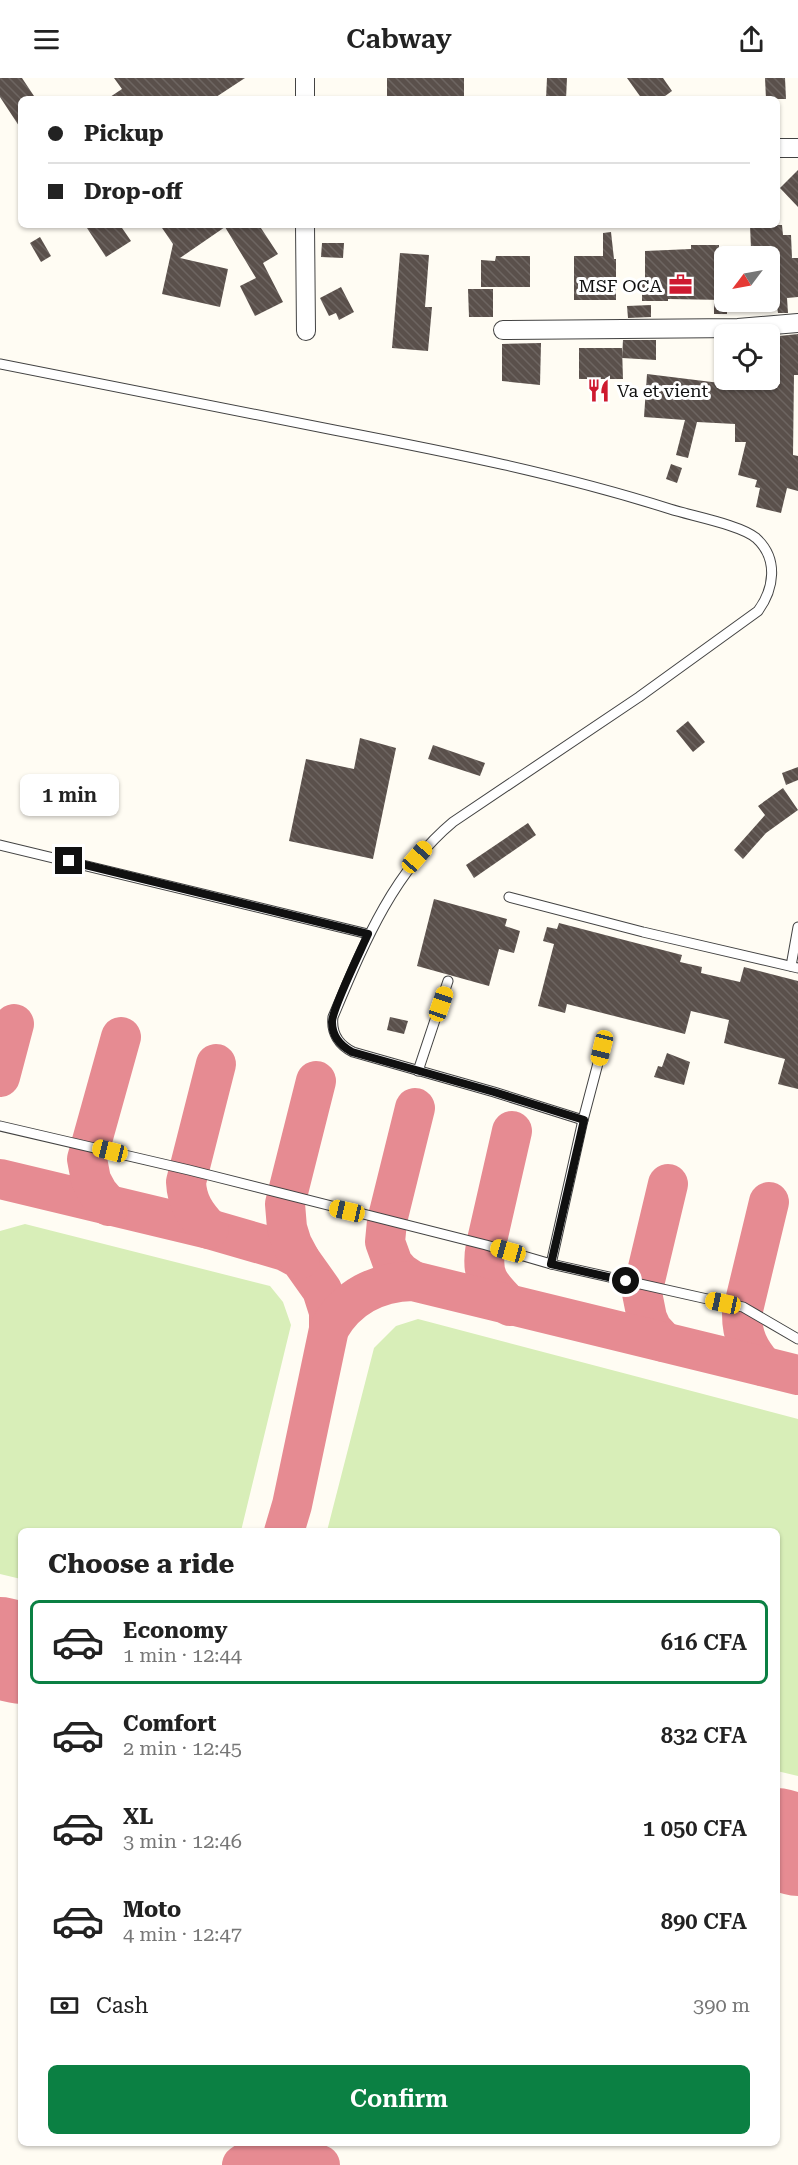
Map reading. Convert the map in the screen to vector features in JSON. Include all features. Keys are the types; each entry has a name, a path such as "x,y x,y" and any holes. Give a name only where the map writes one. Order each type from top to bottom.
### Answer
{"street":[{"path":"305,78 305,96"},
{"path":"780,148 798,148"},
{"path":"305,228 306,331"},
{"path":"503,330 738,328 798,323"}],"lane":[{"path":"0,364 528,469 747,532 762,544 770,561 772,578 768,595 758,611 639,697 453,822 417,857 368,934 333,1017 334,1033 345,1048 352,1052 584,1120"},
{"path":"0,844 368,934"},
{"path":"509,897 643,932 794,967 798,927"},
{"path":"418,1071 448,981"},
{"path":"551,1264 602,1048"},
{"path":"0,1126 189,1170 475,1242 551,1264 743,1307 798,1339"}],"green space":[{"path":"25,1224 270,1286 283,1302 291,1325 242,1528 18,1528 18,1578 0,1574 0,1231"},
{"path":"418,1319 798,1419 798,1776 780,1772 780,1528 328,1528 374,1348 396,1326"}],"building":[{"path":"0,78 22,78 34,96 18,96 18,124 0,97"},
{"path":"114,78 245,78 218,96 112,96 122,89"},
{"path":"387,78 464,78 464,96 387,96"},
{"path":"547,78 567,78 566,96 546,96"},
{"path":"627,78 663,78 672,91 665,96 640,96"},
{"path":"765,78 785,78 786,99 780,99 780,96 766,96"},
{"path":"798,170 798,207 780,188"},
{"path":"782,225 783,235 791,235 792,258 798,258 798,297 787,298 788,313 778,313 780,312 780,246 751,246 750,228 780,228"},
{"path":"87,228 122,228 131,241 106,257"},
{"path":"162,228 224,228 180,258 228,269 220,307 162,294 173,244"},
{"path":"226,228 261,228 278,254 263,263 283,302 255,316 240,286 256,278"},
{"path":"611,232 614,259 616,259 616,300 574,300 574,256 603,256 603,233"},
{"path":"40,237 51,256 41,262 30,243"},
{"path":"322,243 344,243 343,258 321,257"},
{"path":"691,245 719,245 714,246 714,300 642,301 645,251 691,249"},
{"path":"400,253 429,255 425,307 432,307 428,351 392,348"},
{"path":"496,256 530,256 530,287 481,287 481,260 495,261"},
{"path":"341,287 354,312 339,320 336,313 329,316 320,298"},
{"path":"468,289 493,289 493,317 469,317"},
{"path":"651,305 651,317 628,318 627,306"},
{"path":"714,312 727,312 727,314 714,314"},
{"path":"798,334 798,375 794,375 793,455 798,456 798,491 787,488 781,513 756,507 760,488 755,487 757,480 738,475 746,442 735,442 735,424 697,422 688,458 676,455 685,420 644,417 647,374 714,382 714,390 780,390 780,336"},
{"path":"623,340 656,340 656,360 622,358"},
{"path":"541,343 540,385 502,381 502,344"},
{"path":"579,348 622,348 623,379 579,379"},
{"path":"671,464 682,468 677,483 666,479"},
{"path":"688,721 705,742 693,752 676,731"},
{"path":"360,738 396,748 373,859 289,841 306,759 354,769"},
{"path":"433,745 485,763 480,776 428,759"},
{"path":"798,767 798,780 786,785 782,773"},
{"path":"783,788 798,810 766,833 743,859 734,850 765,815 758,806"},
{"path":"528,823 536,835 474,878 466,865"},
{"path":"434,899 507,919 505,926 520,931 514,953 499,949 489,986 417,966"},
{"path":"559,923 682,955 680,962 702,967 701,973 740,982 744,967 798,981 798,1089 778,1084 785,1059 724,1043 729,1020 691,1011 685,1034 567,1004 565,1013 538,1006 554,944 543,941 547,927 557,929"},
{"path":"390,1017 408,1021 404,1034 387,1030"},
{"path":"667,1053 690,1062 684,1085 654,1077 658,1066 662,1067"}],"taxiway":[{"path":"0,1077 14,1024"},
{"path":"109,1206 91,1180 87,1159 121,1037"},
{"path":"209,1229 193,1207 188,1196 186,1182 216,1064"},
{"path":"300,1259 287,1228 285,1204 316,1081"},
{"path":"413,1281 393,1264 385,1242 387,1221 415,1108"},
{"path":"510,1306 488,1279 484,1256 512,1131"},
{"path":"0,1179 209,1229 285,1251 300,1259 322,1290 329,1312 329,1329"},
{"path":"664,1342 652,1329 647,1318 642,1293 668,1184"},
{"path":"763,1366 747,1342 742,1314 769,1202"},
{"path":"285,1528 329,1329 336,1318 354,1300 364,1293 387,1284 413,1281 798,1375"},
{"path":"242,2165 271,2153 290,2154 320,2165"}],"runway":[{"path":"0,1648 18,1652"},
{"path":"780,1840 798,1845"}],"place":[{"name":"MSF OCA","path":"680,285"},
{"name":"Va et vient","path":"599,390"}],"route":[{"path":"69,861 368,934 333,1017 334,1033 340,1042 352,1052 584,1120 551,1264 626,1281"}]}
